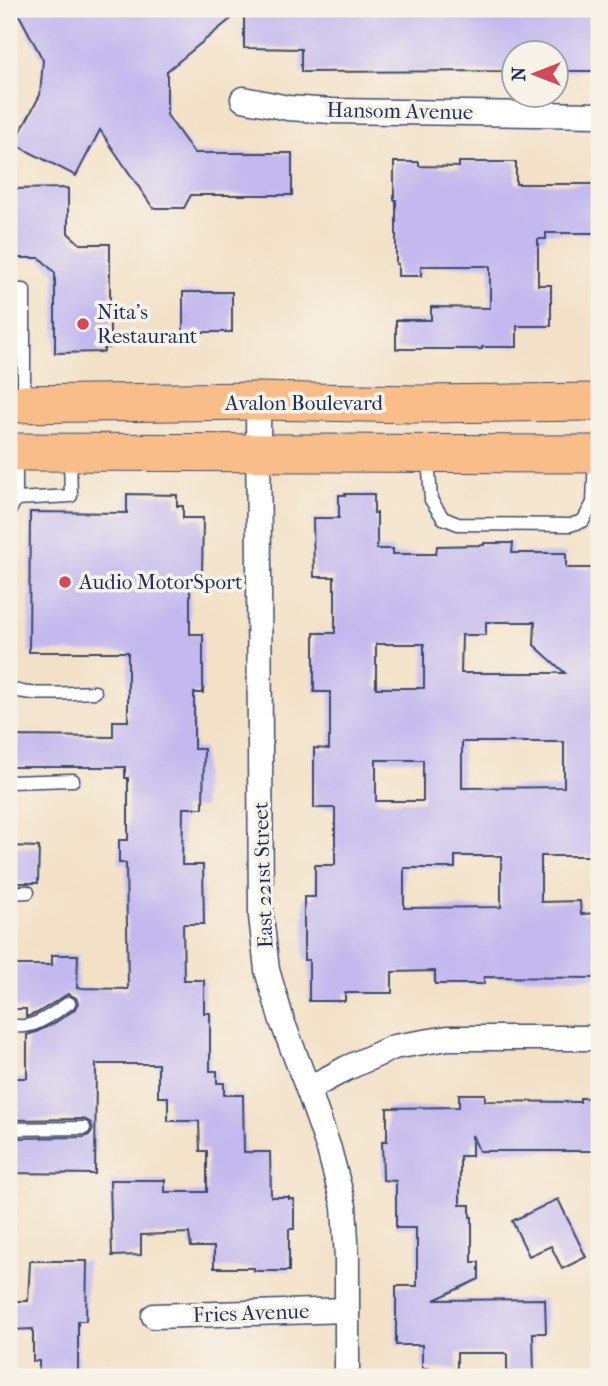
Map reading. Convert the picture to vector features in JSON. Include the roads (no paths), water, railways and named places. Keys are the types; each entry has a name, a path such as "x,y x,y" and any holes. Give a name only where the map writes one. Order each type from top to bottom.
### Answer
{"main road":[{"name":"Avalon Boulevard","path":"16,404 258,401 417,404 599,402"},
{"path":"12,453 597,454"}],"street":[{"name":"Hansom Avenue","path":"243,99 288,108 332,111 599,115"},
{"name":"East 221st Street","path":"258,401 261,916 267,970 282,1021 329,1149 344,1206 347,1377"},
{"path":"308,1089 347,1068 394,1048 448,1038 599,1038"},
{"name":"Fries Avenue","path":"154,1316 347,1310"}],"lane":[{"path":"9,290 24,290 16,404"},
{"path":"9,512 16,499 12,453"},
{"path":"16,499 71,496 70,453"},
{"path":"428,454 431,500 443,518 458,524 570,526 583,521 593,503 597,454"},
{"path":"9,687 15,691 32,693 95,692"},
{"path":"9,782 73,780"},
{"path":"9,893 28,892"},
{"path":"9,1024 30,1025 69,1003"},
{"path":"9,1129 84,1128"}],"place":[{"name":"Nita's Restaurant","path":"83,324"},
{"name":"Audio MotorSport","path":"65,582"}]}
